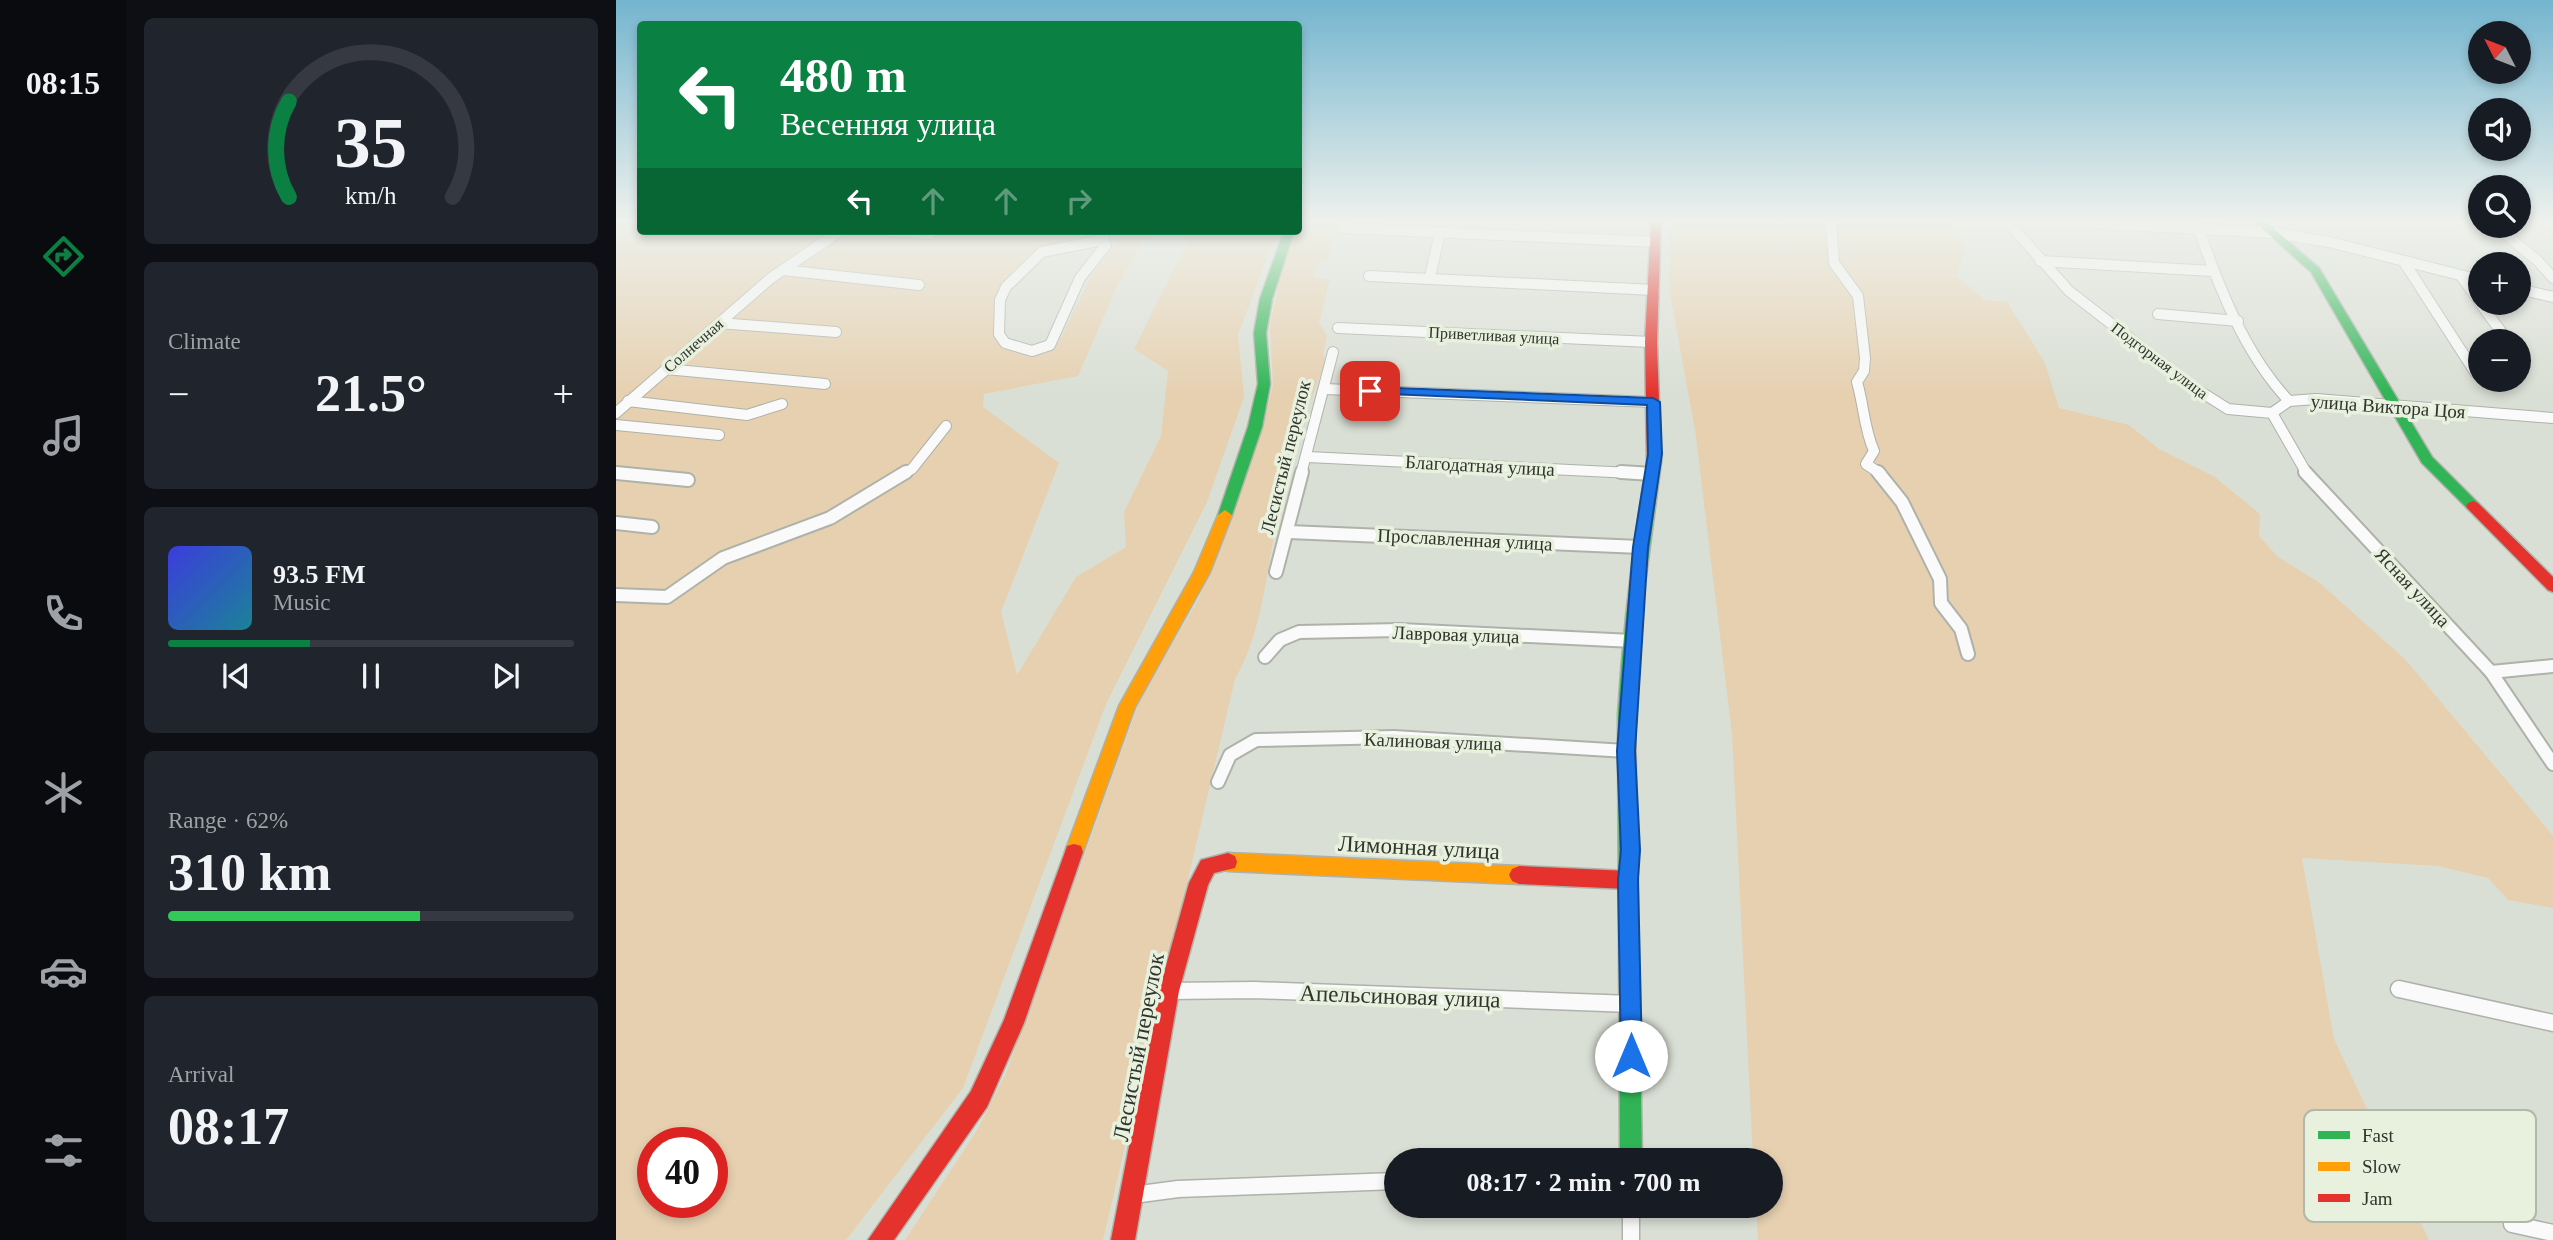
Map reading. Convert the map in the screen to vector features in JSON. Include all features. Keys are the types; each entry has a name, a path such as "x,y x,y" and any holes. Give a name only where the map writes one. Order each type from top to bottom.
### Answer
{"street":[{"name":"Солнечная","path":"616,413 772,279"},
{"path":"863,279 919,285"},
{"path":"1014,279 1006,287 1000,300 999,334 1004,343 1032,351 1050,345 1080,279"},
{"path":"880,1240 979,1099 1018,1011 1127,706 1202,572 1231,501 1255,427 1264,384 1261,333 1266,299 1273,279"},
{"path":"1462,279 1654,290"},
{"path":"1631,1148 1628,880 1631,850 1626,751 1640,547 1655,454 1651,342 1654,279"},
{"path":"1846,279 1858,296 1865,358 1864,371 1857,382 1866,410 1865,431 1874,451 1866,464 1882,475 1902,502 1940,579 1941,603 1961,629 1968,654"},
{"name":"Подгорная улица","path":"2057,279 2069,292 2190,385 2228,409 2272,413"},
{"path":"2216,279 2271,385 2289,401"},
{"path":"2320,279 2427,460 2553,586"},
{"path":"2415,279 2468,363"},
{"path":"2531,292 2553,297"},
{"path":"2158,314 2238,321"},
{"path":"719,323 836,332"},
{"name":"Приветливая улица","path":"1338,328 1651,342"},
{"name":"Лесистый переулок","path":"1276,572 1289,532 1333,352"},
{"path":"666,369 825,384"},
{"path":"1324,389 1653,402"},
{"name":"улица Виктора Цоя","path":"2272,413 2289,401 2316,399 2553,418"},
{"path":"628,401 747,415 782,404"},
{"name":"Ясная улица","path":"2272,413 2303,470 2315,485 2491,672 2553,764"},
{"path":"616,425 719,435"},
{"path":"616,595 667,597 711,564 830,518 912,469 946,426"},
{"name":"Благодатная улица","path":"1307,457 1651,474"},
{"path":"616,473 688,480"},
{"path":"616,523 652,527"},
{"name":"Прославленная улица","path":"1289,532 1640,547"},
{"name":"Лавровая улица","path":"1265,657 1280,640 1299,632 1400,630 1633,641"},
{"path":"2491,672 2553,666"},
{"name":"Калиновая улица","path":"1218,782 1224,759 1240,745 1256,740 1394,737 1626,751"},
{"name":"Лимонная улица","path":"1208,866 1236,862 1628,880"},
{"name":"Лесистый переулок","path":"1123,1240 1169,991 1199,883 1208,866"},
{"path":"2399,989 2553,1023"},
{"name":"Апельсиновая улица","path":"1169,991 1255,990 1631,1004"},
{"path":"1133,1195 1205,1188 1384,1181"},
{"path":"1631,1218 1631,1240"},
{"path":"2512,1224 2553,1233"}],"shaded area":[{"path":"616,279 1015,279 997,300 1005,340 1033,354 1056,347 1090,279 1121,279 1078,376 984,394 983,407 1059,463 1001,612 1017,675 1076,577 1126,547 1124,512 1161,436 1168,371 1134,349 1169,279 1259,279 1238,335 1244,397 1207,502 1106,704 963,1088 846,1240 616,1240"},
{"path":"1280,279 1330,280 1319,323 1327,336 1323,356 1327,360 1293,455 1278,514 1258,620 1235,679 1103,1240 905,1240 976,1132 1006,1073 1140,699 1199,598 1259,440 1273,385 1270,325"},
{"path":"1669,279 1959,279 1984,300 2007,302 2045,363 2059,408 2129,425 2159,449 2215,477 2260,514 2259,536 2278,557 2320,583 2405,659 2553,836 2553,908 2508,900 2488,878 2438,866 2302,858 2334,1039 2368,1110 2304,1110 2304,1222 2420,1222 2429,1240 1758,1240 1757,1218 1783,1218 1783,1148 1752,1148 1732,734 1695,430"}],"traffic: fast":[{"path":"1225,515 1255,427 1264,384 1260,333 1273,279"},
{"path":"2320,279 2427,460 2473,506"},
{"path":"1631,1148 1627,715 1634,606 1654,462"}],"traffic: slow":[{"path":"1074,852 1127,706 1202,572 1225,515"},
{"path":"1228,862 1519,875"}],"traffic: jam":[{"path":"1654,279 1651,342 1654,462"},
{"path":"2473,506 2553,586"},
{"path":"880,1240 979,1099 1013,1023 1074,852"},
{"path":"1123,1240 1169,991 1199,883 1208,866 1228,862"},
{"path":"1519,875 1628,880"}],"route":[{"path":"1370,391 1653,402 1655,454 1640,547 1626,751 1631,850 1628,880 1631,1056"}]}
